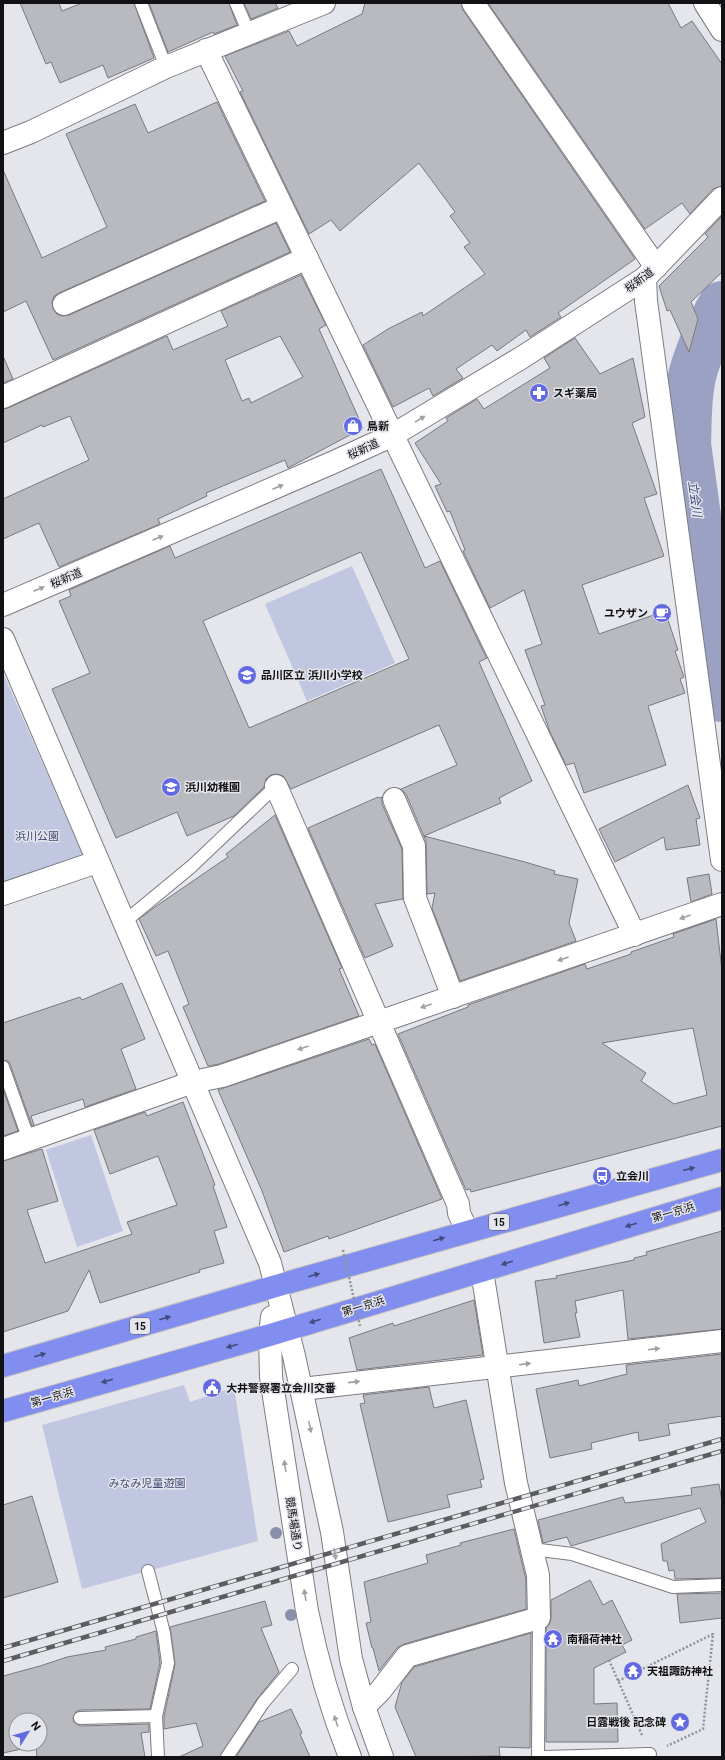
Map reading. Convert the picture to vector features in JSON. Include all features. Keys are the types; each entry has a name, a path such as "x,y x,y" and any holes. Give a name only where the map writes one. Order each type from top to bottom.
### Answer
{"highway":[{"name":"15","path":"3,1366 467,1231 722,1160"},
{"name":"第一京浜","path":"3,1411 279,1332 722,1198"}],"street":[{"path":"3,143 31,132 166,67 324,3"},
{"path":"473,3 651,272 646,301 717,779 722,860"},
{"path":"705,3 722,30"},
{"path":"206,50 634,935"},
{"name":"桜新道","path":"3,605 292,481 393,435 520,358 651,272 722,198"},
{"path":"64,304 282,207"},
{"path":"3,397 307,258"},
{"path":"3,639 123,923 193,1082 270,1264 276,1286 279,1332 302,1389 332,1532 351,1659 364,1707 382,1757"},
{"path":"276,786 458,1204 459,1213 467,1231"},
{"path":"394,799 414,846 415,898 452,997"},
{"path":"3,894 97,862"},
{"path":"3,1149 193,1082 222,1076 722,904"},
{"path":"364,1707 380,1691 407,1656 539,1618 538,1575 516,1483 482,1271"},
{"name":"競馬場通り","path":"279,1332 271,1377 307,1611 325,1686 350,1757"},
{"path":"302,1389 722,1341"}],"lane":[{"path":"141,3 166,67"},
{"path":"236,3 249,33"},
{"path":"123,923 192,866 276,786"},
{"path":"3,1068 29,1140"},
{"path":"532,1549 572,1554 673,1587 722,1585"},
{"path":"148,1571 164,1633 168,1663 156,1716 158,1757"},
{"path":"538,1757 539,1618"},
{"path":"227,1757 263,1703 292,1669"},
{"path":"80,1718 156,1716"},
{"path":"544,1757 650,1754"}],"path":[{"path":"343,1250 360,1326"},
{"path":"609,1660 618,1681 650,1754 702,1729 713,1634 618,1681"}],"green space":[{"path":"686,351 677,400 675,401 670,365"},
{"path":"352,566 395,663 307,701 265,604"},
{"name":"浜川公園","path":"3,673 84,858 3,883"},
{"path":"91,1135 123,1231 77,1247 46,1150"},
{"name":"みなみ児童遊園","path":"184,1385 190,1402 234,1387 258,1541 82,1589 42,1425"}],"building":[{"path":"20,3 59,3 62,11 82,3 134,3 154,58 108,78 103,65 60,83 51,62 46,64"},
{"path":"149,3 229,3 237,25 214,34 213,32 168,52"},
{"path":"244,3 275,3 278,8 251,19"},
{"path":"365,3 461,3 463,10 635,259 558,313 561,317 530,337 526,330 497,351 492,345 456,369 463,378 433,396 429,388 393,407 363,345 388,329 422,312 423,316 485,274 464,247 470,243 450,216 455,212 419,163 340,231 331,220 309,234 240,92 243,91 225,56 289,31 297,46 362,14"},
{"path":"488,3 668,3 681,28 692,21 722,64 722,186 713,189 690,214 682,203 645,229"},
{"path":"217,102 265,201 59,293 54,296 52,302 53,309 57,314 62,316 69,315 276,223 290,252 53,360 26,301 3,312 3,170 42,258 107,227 66,134 135,104 148,133"},
{"path":"722,216 722,272 691,302 698,319 689,352 670,310 667,311 659,286 708,237 705,234"},
{"path":"301,275 326,325 319,329 363,428 288,468 285,460 206,493 207,496 158,519 160,524 59,567 39,523 3,539 3,499 89,460 70,416 43,427 42,425 3,443 3,409 167,336 173,350 228,326 221,311","holes":["280,336 303,377 251,403 249,398 242,401 225,360"]},
{"path":"575,338 600,374 633,358 645,417 632,423 657,494 644,498 664,556 582,585 599,634 665,611 678,650 675,651 684,677 680,679 685,693 648,706 666,765 584,793 574,763 566,765 550,732 541,706 545,705 525,650 542,644 524,590 490,608 463,551 465,550 450,511 447,512 435,486 441,484 415,443 448,421 446,418 477,399 484,409 550,368 544,358"},
{"path":"3,356 13,379 3,383"},
{"name":"品川区立 浜川小学校","path":"381,469 425,568 440,561 487,658 479,662 532,781 499,798 501,803 424,836 525,862 555,871 554,874 578,879 569,923 576,941 460,981 432,908 435,893 427,894 426,841 406,794 401,789 457,765 439,725 291,789 283,776 277,774 271,775 266,779 264,787 234,816 187,836 177,812 116,838 52,689 90,673 59,601 71,596 69,590 170,546 175,558","holes":["361,552 409,659 249,728 203,621"]},
{"path":"688,785 700,818 696,819 700,845 666,850 664,837 615,862 599,829"},
{"path":"378,797 382,797 382,804 402,849 403,899 375,904 393,946 365,958 308,828"},
{"path":"275,815 342,968 339,969 359,1016 219,1064 208,1066 183,1007 189,1004 168,951 156,956 139,919 228,857 226,854"},
{"path":"709,874 712,894 691,902 687,878"},
{"path":"716,919 722,971 722,1126 471,1192 470,1189 466,1190 398,1034 468,1007 468,1005 585,964 587,969 631,954 631,952 674,937 673,934","holes":["693,1028 707,1095 674,1104 641,1081 646,1073 602,1043"]},
{"path":"122,983 145,1039 121,1049 136,1089 85,1107 83,1099 31,1116 34,1125 32,1126 10,1064 8,1061 3,1060 3,1023 80,997 82,1000"},
{"path":"369,1039 372,1045 375,1044 442,1199 329,1239 328,1236 284,1252 262,1191 218,1090"},
{"path":"3,1089 18,1131 3,1136"},
{"path":"183,1102 215,1185 213,1186 227,1227 214,1231 224,1263 100,1303 89,1270 68,1311 3,1332 3,1161 42,1149 58,1201 27,1210 45,1263 132,1234 127,1222 177,1205 158,1156 110,1174 94,1130 145,1112 147,1116"},
{"path":"722,1231 722,1329 628,1339 623,1290 575,1301 577,1313 575,1313 580,1337 544,1343 535,1281 557,1278 556,1276 634,1260 634,1258 647,1255 646,1252"},
{"path":"474,1300 483,1355 357,1370 349,1338 393,1323 394,1326"},
{"path":"722,1354 722,1416 668,1424 670,1435 639,1441 638,1432 591,1443 592,1449 550,1458 536,1389 578,1380 579,1386 627,1374 626,1365"},
{"path":"429,1387 434,1408 466,1400 484,1479 480,1480 482,1487 447,1495 450,1507 388,1522 360,1404 365,1403 363,1395"},
{"path":"719,1484 722,1502 722,1578 675,1579 674,1570 669,1571 667,1561 663,1561 661,1544 706,1522 700,1508 571,1546 567,1537 543,1543 538,1520 623,1497 625,1503 692,1495 691,1488"},
{"path":"32,1496 58,1582 3,1598 3,1505"},
{"path":"514,1529 526,1580 526,1609 404,1644 397,1648 379,1671 366,1623 371,1622 364,1582 428,1563 426,1555 461,1545 460,1543"},
{"path":"590,1580 603,1605 612,1600 632,1640 622,1645 626,1652 594,1668 594,1704 617,1703 618,1742 546,1742 546,1628 550,1623 551,1618 551,1600"},
{"path":"722,1593 722,1618 680,1623 677,1594"},
{"path":"265,1601 272,1625 261,1628 279,1672 257,1699 220,1757 179,1757 203,1746 196,1723 164,1729 164,1717 175,1664 170,1627"},
{"path":"156,1631 160,1663 150,1709 80,1710 76,1712 73,1718 74,1722 80,1726 149,1724 149,1732 141,1733 145,1757 37,1757 37,1752 48,1752 48,1712 8,1712 8,1752 3,1753 3,1676 67,1657 106,1650 105,1647 136,1639 136,1637"},
{"path":"531,1633 530,1748 499,1747 500,1756 416,1757 395,1707 402,1682 414,1667"},
{"path":"291,1709 302,1733 300,1734 310,1757 236,1757 259,1722"}],"waterway":[{"name":"立会川","path":"722,305 704,343 693,374 689,398 687,444 722,698"}],"railway":[{"path":"3,1648 722,1439"},
{"path":"3,1661 722,1451"}],"place":[{"name":"スギ薬局","path":"539,393"},
{"name":"鳥新","path":"353,426"},
{"name":"ユウザン","path":"662,613"},
{"name":"品川区立 浜川小学校","path":"247,675"},
{"name":"浜川幼稚園","path":"171,787"},
{"name":"立会川","path":"602,1176"},
{"name":"大井警察署立会川交番","path":"212,1388"},
{"name":"南稲荷神社","path":"553,1639"},
{"name":"天祖諏訪神社","path":"633,1671"},
{"name":"日露戦後 記念碑","path":"680,1722"}]}
